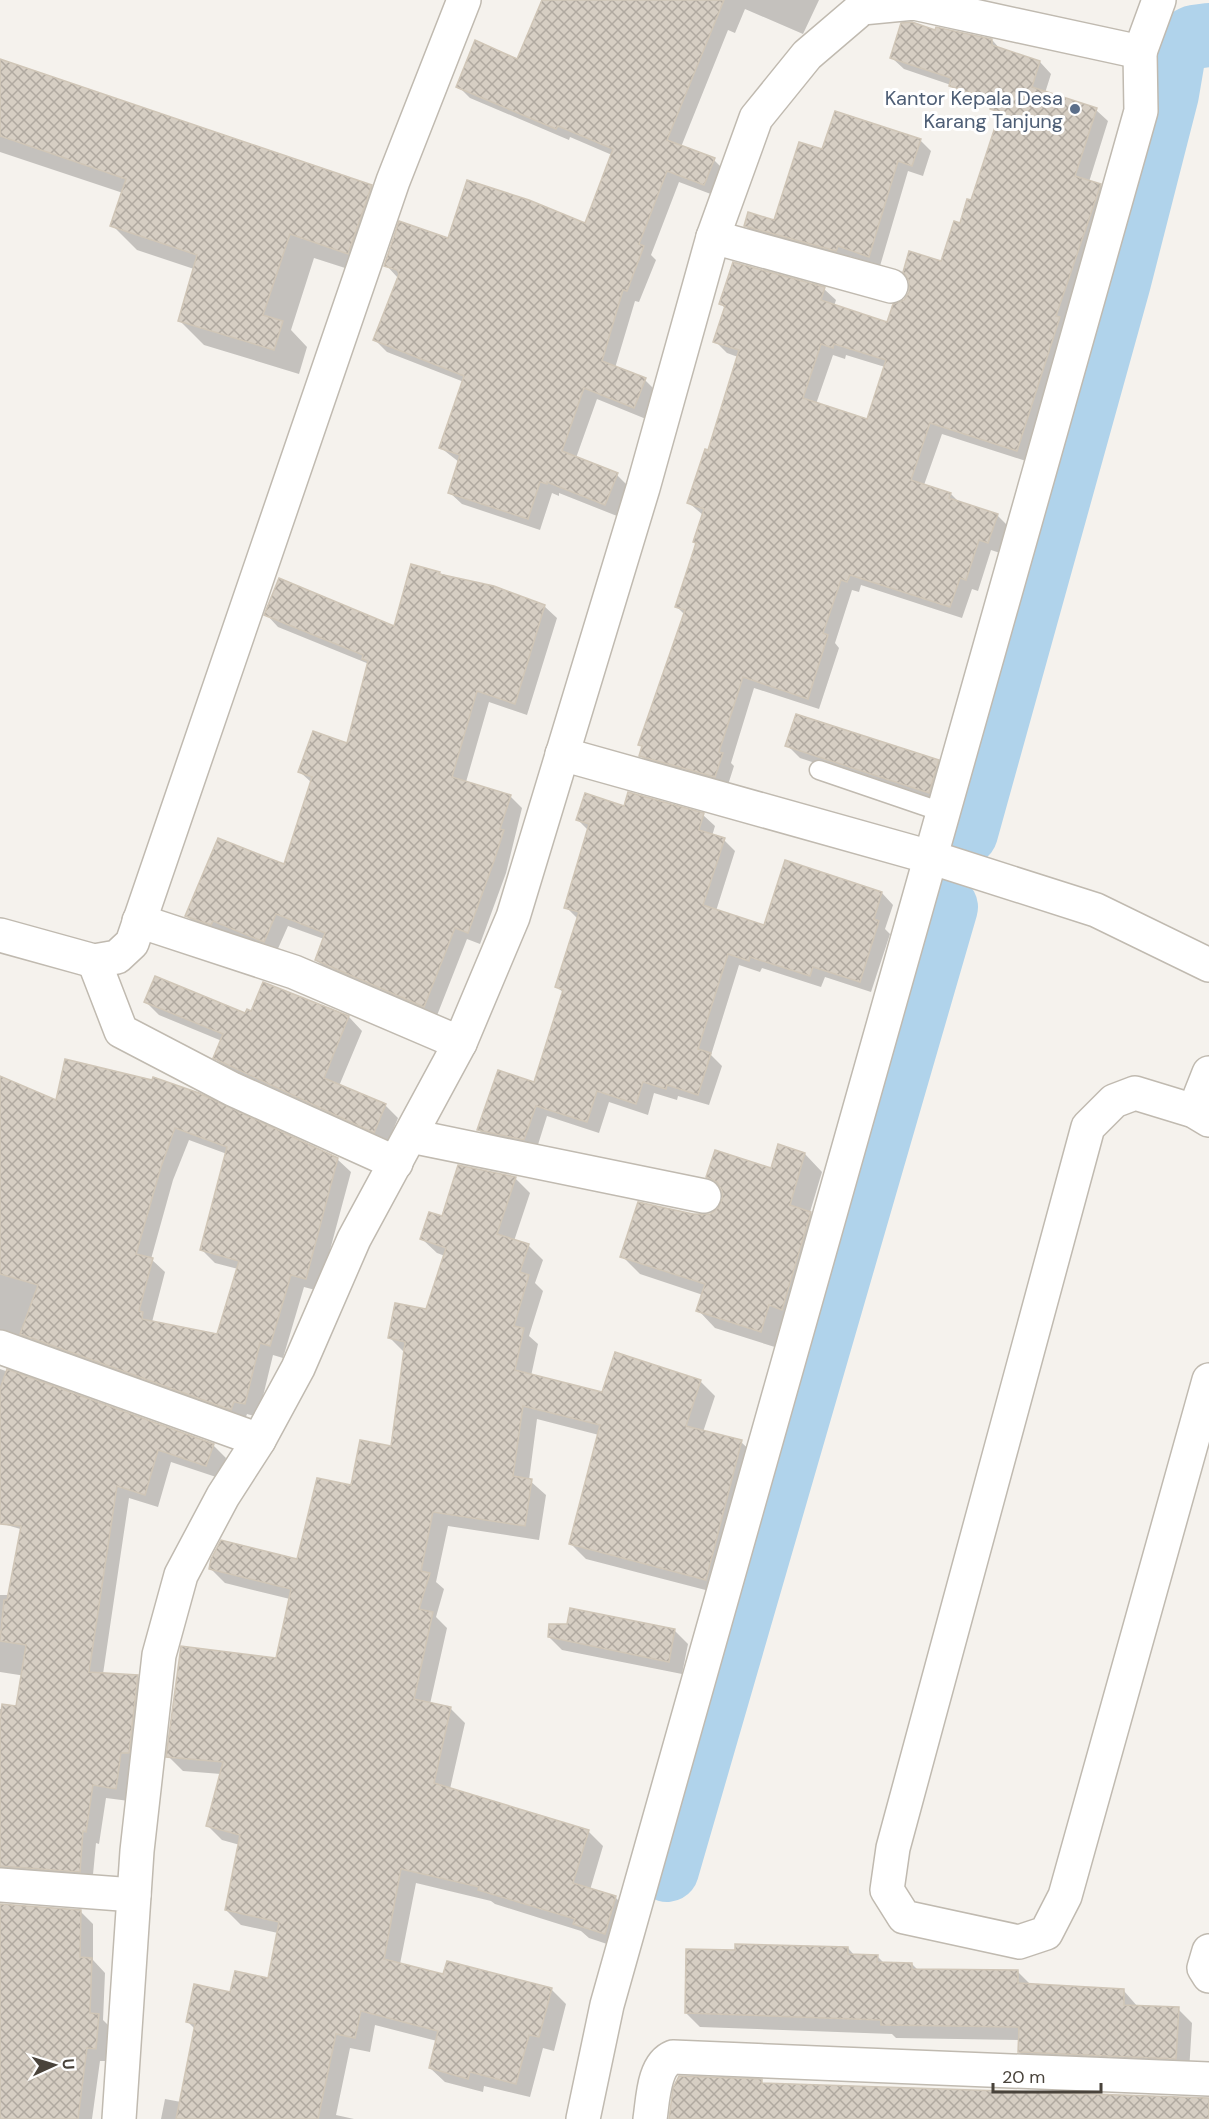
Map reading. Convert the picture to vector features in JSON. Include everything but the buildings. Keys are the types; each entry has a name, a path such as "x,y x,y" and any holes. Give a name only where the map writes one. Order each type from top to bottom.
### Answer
{"street":[{"path":"0,935 94,961 117,957 132,943 393,181 464,0"},
{"path":"583,2119 611,1994 942,812 958,766 1142,111 1140,52 1159,0"},
{"path":"119,2119 134,1895 162,1644 181,1575 223,1496 260,1440 298,1368 354,1239 460,1043 513,917 643,488 713,237 756,118 807,55 864,4 914,3 1140,52"},
{"path":"713,237 891,286"},
{"path":"562,754 930,857 1096,910 1209,965"},
{"path":"139,921 294,972 460,1043"},
{"path":"94,961 121,1031 232,1089 404,1149 704,1196"},
{"path":"1209,1073 1202,1115 1135,1093 1114,1101 1088,1127 893,1848 887,1890 904,1917 1019,1942 1046,1933 1065,1896 1209,1380"},
{"path":"0,1347 260,1440"},
{"path":"0,1885 134,1895"},
{"path":"1209,1951 1204,1968 1209,1976"},
{"path":"650,2119 659,2071 665,2060 673,2057 1209,2079"}],"lane":[{"path":"819,770 942,812"}],"waterway":[{"path":"966,833 1119,282 1167,94 1175,47 1194,37 1209,35"},
{"path":"667,1870 946,907"}],"place":[{"name":"Kantor Kepala Desa Karang Tanjung","path":"1075,109"}]}
